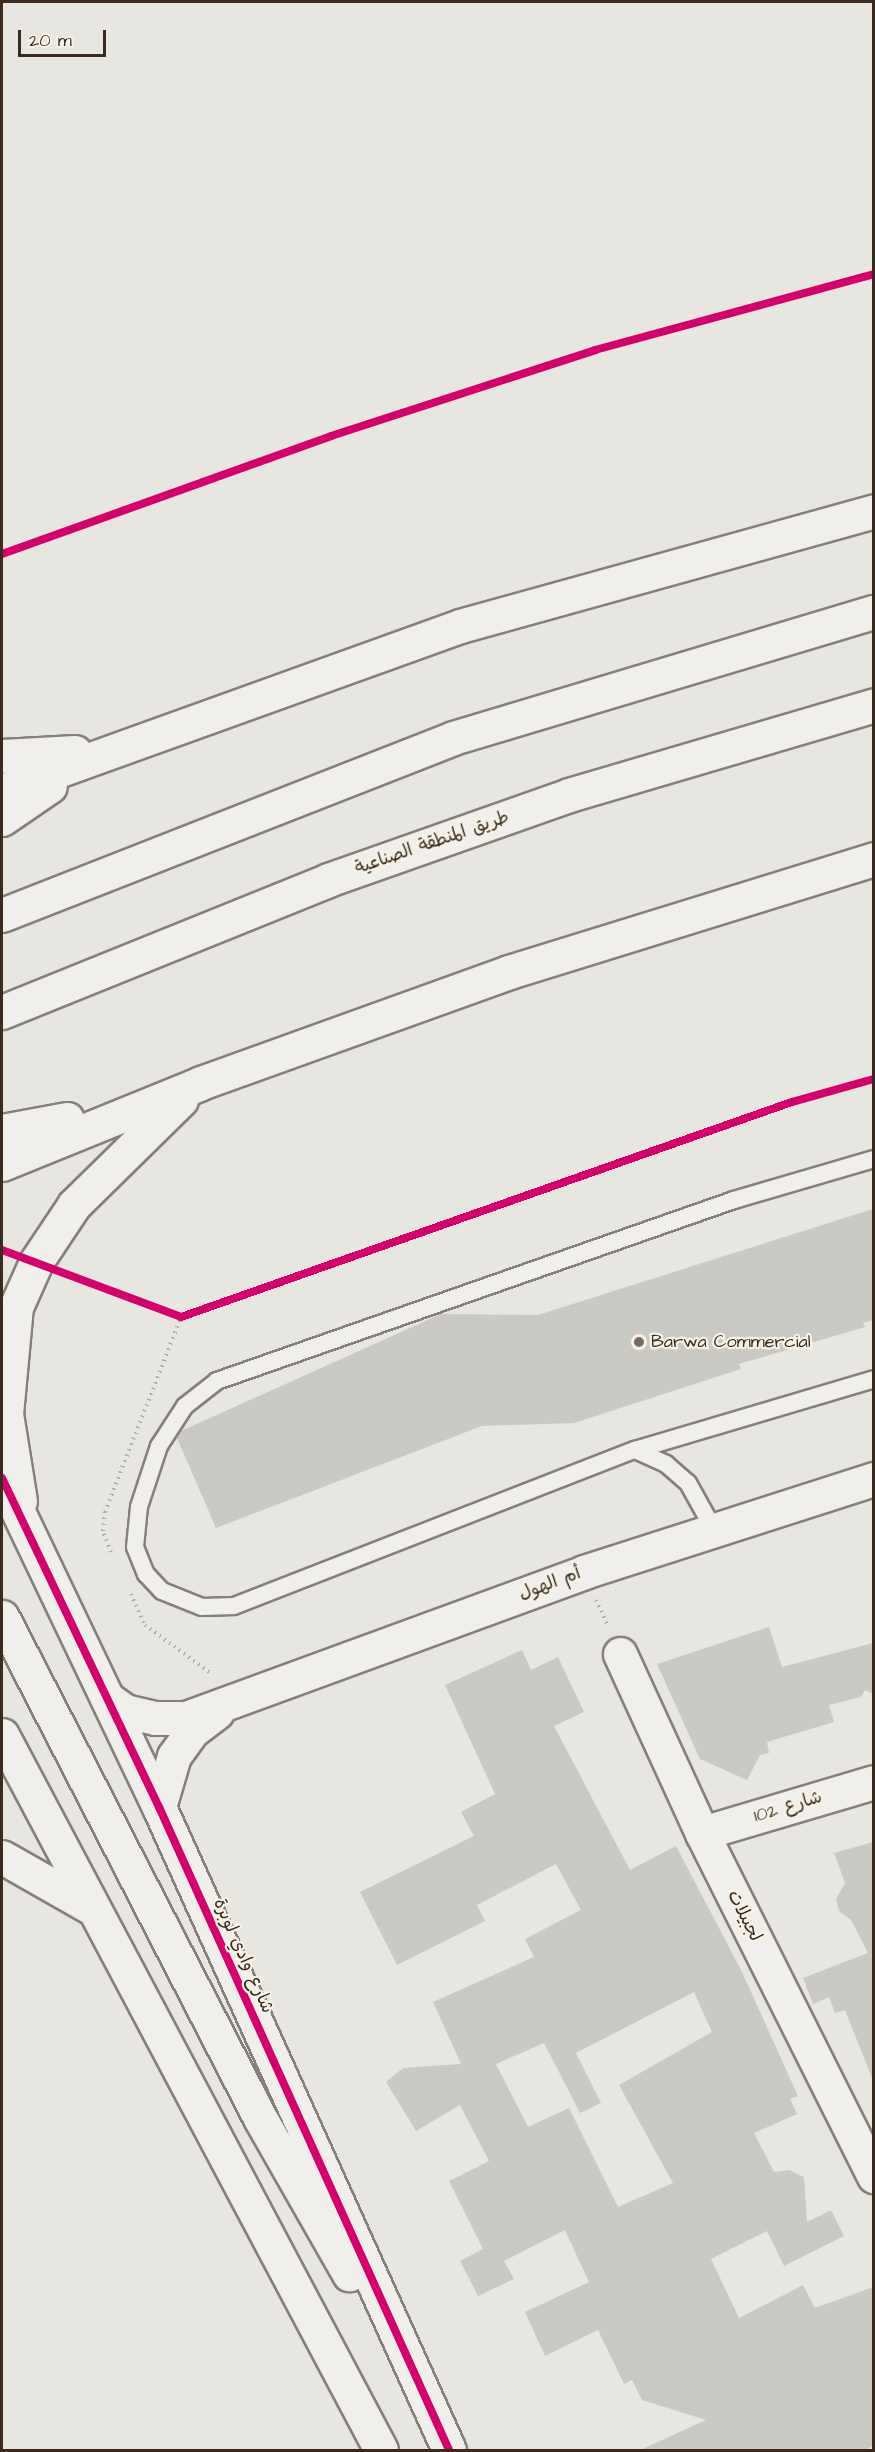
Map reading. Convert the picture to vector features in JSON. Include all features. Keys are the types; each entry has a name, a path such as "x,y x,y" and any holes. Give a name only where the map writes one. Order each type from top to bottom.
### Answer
{"main road":[{"path":"2,791 101,751 460,626 873,511"},
{"path":"2,915 453,738 873,612"},
{"name":"طريق المنطقة الصناعية","path":"2,1012 327,880 569,795 873,705"},
{"path":"2,756 101,751"},
{"path":"2,819 101,751"},
{"path":"2,1164 201,1083 509,972 873,859"},
{"path":"2,1131 33,1129 201,1083"},
{"path":"24,1521 6,1414 16,1308 40,1253 74,1204 201,1083"},
{"name":"شارع وادي لوبرة","path":"2,1478 159,1807 449,2451"},
{"name":"أم الهول","path":"107,1698 125,1711 155,1718 186,1718 584,1572 713,1528 873,1479"},
{"path":"2,1617 260,2118 430,2413"},
{"name":"لجبيلات","path":"620,1654 702,1833 873,2176"},
{"name":"أم الهول","path":"159,1807 174,1756 192,1731 231,1702"},
{"path":"2,1735 90,1907 375,2442"},
{"name":"شارع 102","path":"702,1833 873,1782"},
{"path":"2,1857 90,1907"}],"lane":[{"path":"873,1159 734,1200 217,1381 185,1406 159,1446 139,1507 135,1547 146,1574 162,1591 202,1607 234,1606 636,1450 873,1379"},
{"path":"636,1450 666,1464 688,1483 713,1528"}],"path":[{"path":"170,1312 193,1312"},
{"path":"584,1572 620,1654"}],"building":[{"path":"873,1209 873,1320 863,1323 865,1327 739,1364 741,1369 574,1423 482,1426 216,1528 177,1438 181,1431 441,1314 538,1315"},
{"path":"769,1627 782,1667 873,1643 873,1694 865,1690 861,1697 829,1705 834,1722 767,1742 769,1753 760,1755 747,1780 700,1759 657,1664"},
{"path":"522,1650 531,1670 558,1657 584,1712 554,1726 630,1870 676,1846 742,1972 798,2096 790,2099 797,2114 754,2133 774,2172 789,2170 804,2177 807,2222 831,2210 844,2236 784,2266 767,2231 711,2259 739,2318 803,2285 815,2308 873,2287 873,2446 864,2451 638,2451 706,2420 642,2400 632,2380 624,2384 598,2330 545,2356 525,2312 589,2282 565,2230 504,2261 514,2279 478,2296 460,2261 483,2249 449,2181 489,2161 460,2105 416,2131 386,2082 403,2068 461,2064 433,2002 534,1957 525,1939 581,1910 556,1864 477,1905 485,1921 397,1965 360,1892 474,1836 461,1812 495,1794 445,1685","holes":["694,1992 712,2032 619,2085 673,2183 618,2207 569,2108 528,2127 496,2064 544,2043 580,2113 601,2103 576,2053"]},
{"path":"873,1842 872,2078 845,2010 835,2013 829,1997 813,2004 803,1978 868,1953 851,1920 839,1911 836,1899 845,1883 834,1853"}],"cycle path":[{"path":"2,554 331,436 595,350 874,274"},
{"path":"2,1250 181,1317 792,1102 874,1079"},
{"path":"2,1478 159,1807 449,2450"}],"place":[{"name":"Barwa Commercial","path":"639,1342"}]}
